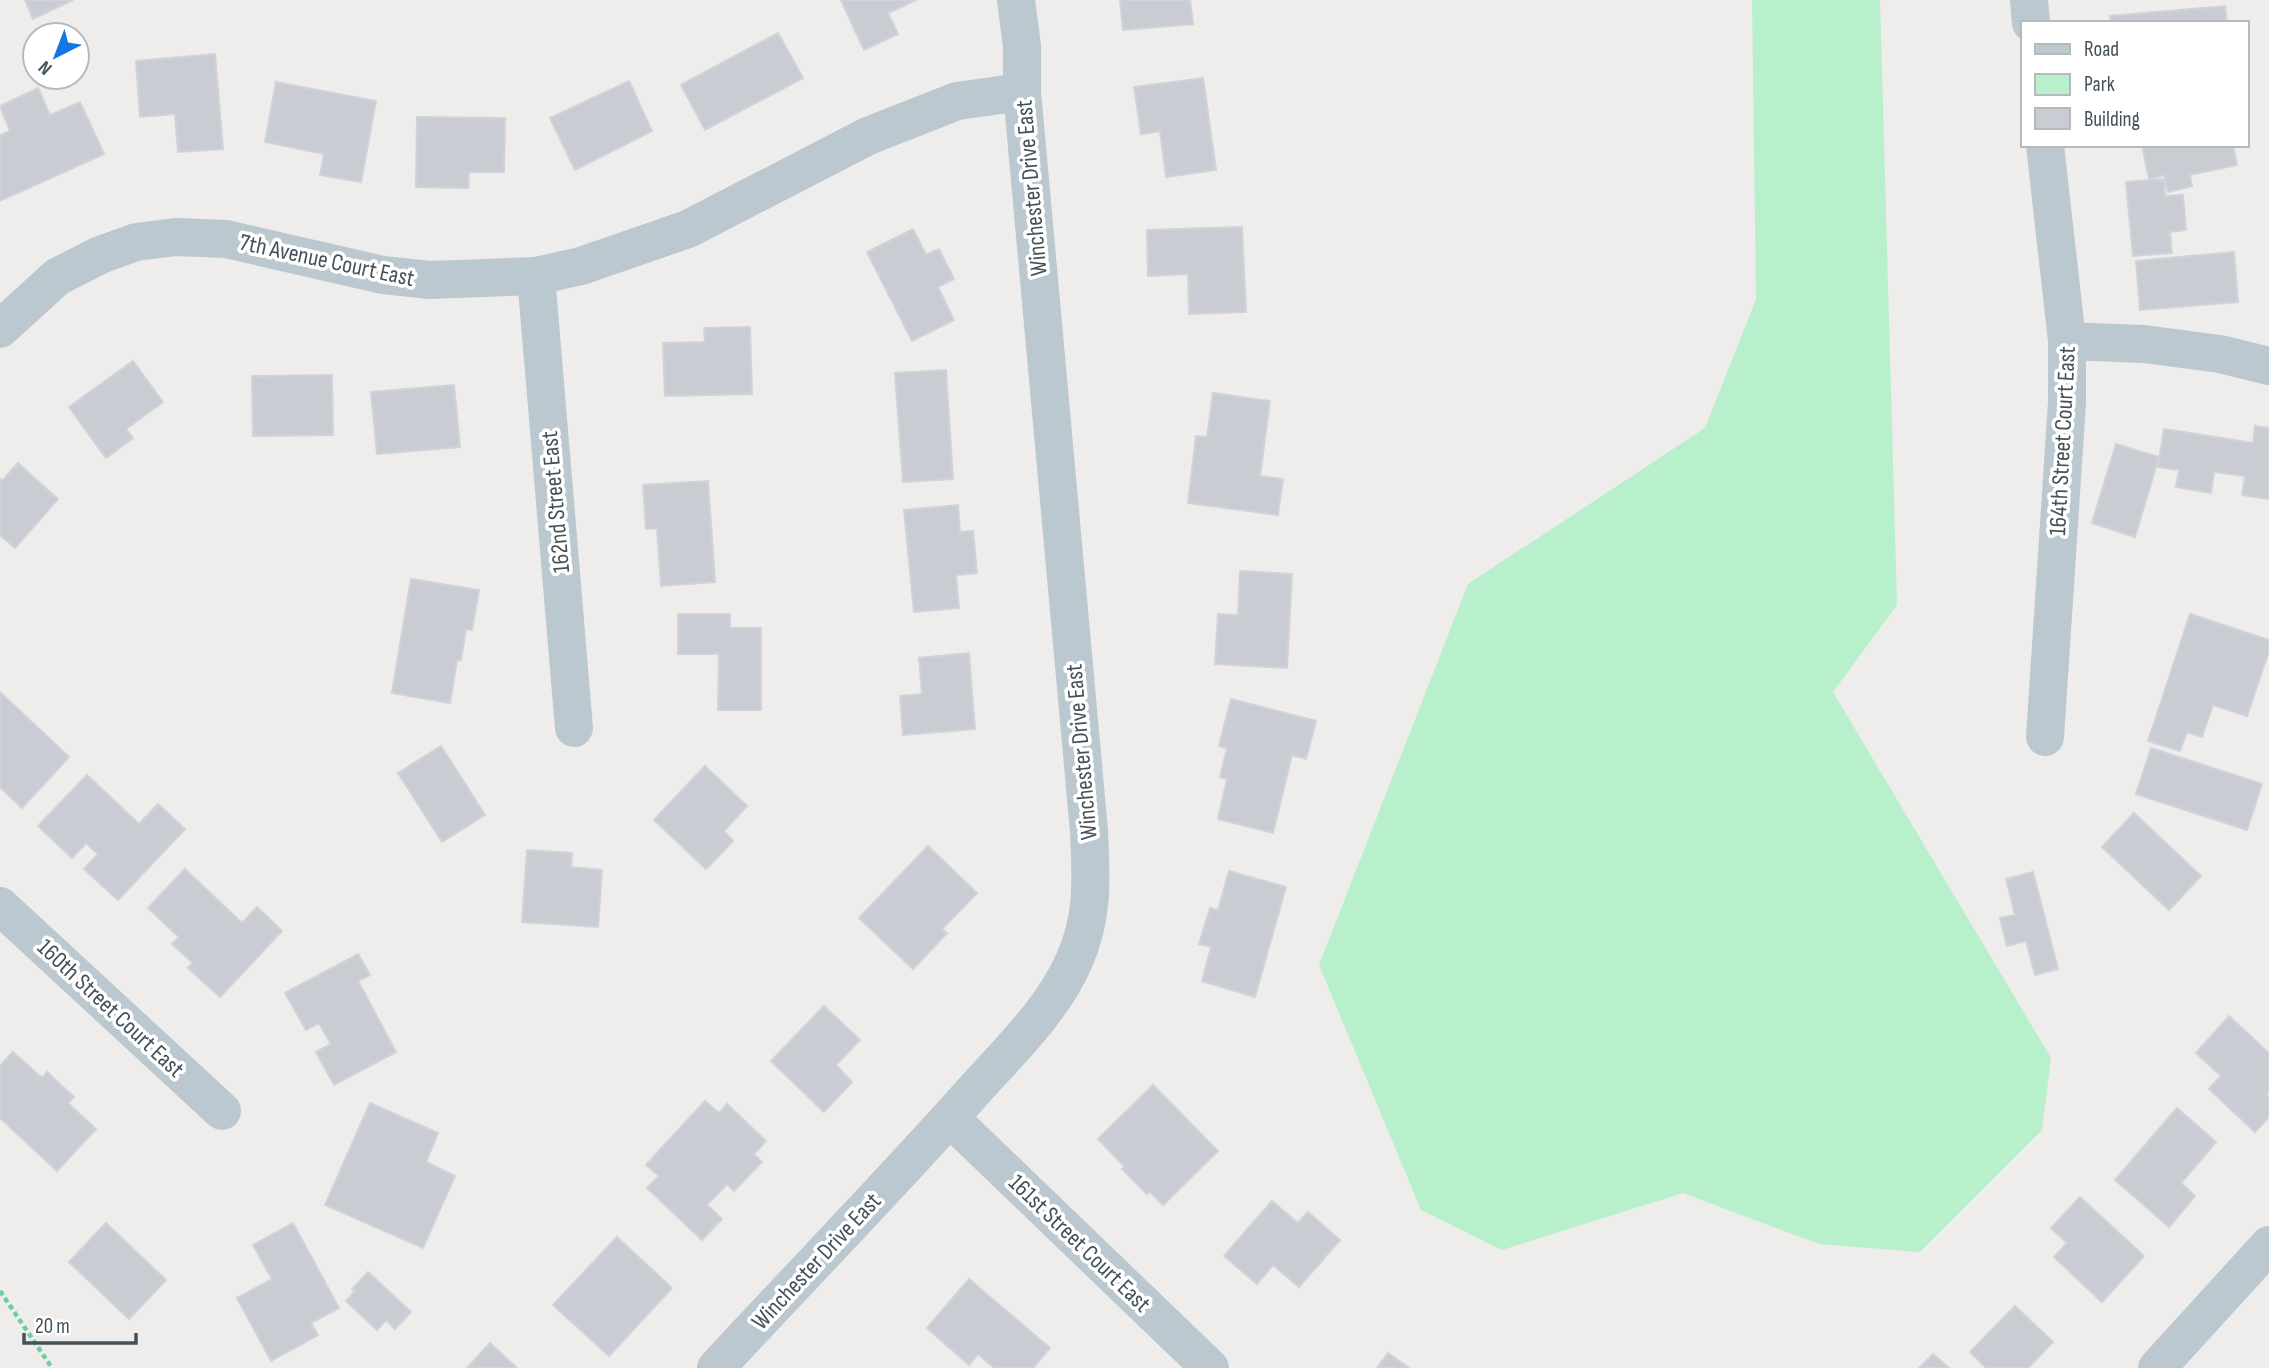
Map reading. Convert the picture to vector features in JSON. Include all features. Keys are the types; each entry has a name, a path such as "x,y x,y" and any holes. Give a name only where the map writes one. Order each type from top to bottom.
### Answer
{"street":[{"name":"Winchester Drive East","path":"716,1368 950,1118 1057,995 1074,960 1086,926 1092,893 1089,831 1016,0"},
{"path":"2029,0 2031,21"},
{"name":"7th Avenue Court East","path":"0,328 57,277 100,255 136,242 176,237 226,239 383,275 430,280 536,276 581,266 688,229 868,136 957,101 1022,92"},
{"name":"164th Street Court East","path":"2045,147 2067,341 2067,402 2045,737"},
{"name":"162nd Street East","path":"536,276 574,728"},
{"path":"2067,341 2144,344 2220,354 2269,366"},
{"name":"160th Street Court East","path":"0,906 222,1111"},
{"name":"161st Street Court East","path":"950,1118 1210,1368"},
{"path":"2157,1368 2269,1245"}],"path":[{"path":"0,1291 52,1368"}],"green space":[{"path":"1752,0 1880,0 1897,605 1833,692 2051,1058 2042,1130 1920,1252 1819,1244 1683,1193 1502,1250 1421,1210 1319,965 1468,584 1705,428 1756,299"}],"building":[{"path":"25,0 73,0 33,19"},
{"path":"841,0 916,0 888,13 898,34 864,50"},
{"path":"1120,0 1190,0 1193,24 1123,30"},
{"path":"2225,6 2227,21 2111,21 2110,16"},
{"path":"778,33 803,78 705,130 681,85"},
{"path":"215,54 223,149 178,152 175,114 140,117 136,61"},
{"path":"1203,78 1216,170 1166,177 1160,131 1141,134 1134,87"},
{"path":"629,81 652,131 575,170 550,118"},
{"path":"276,82 376,101 361,182 320,175 324,154 265,142"},
{"path":"32,91 39,91 50,115 80,102 104,154 0,201 0,135 10,131 0,106"},
{"path":"417,117 505,118 504,172 469,172 468,188 416,187"},
{"path":"2142,147 2233,147 2237,165 2190,175 2192,186 2168,192 2164,175 2149,179"},
{"path":"2164,179 2165,196 2183,195 2186,230 2170,232 2172,253 2133,256 2126,182"},
{"path":"1242,227 1246,312 1189,314 1188,274 1148,276 1147,230"},
{"path":"913,229 926,255 939,249 954,279 938,287 954,320 912,341 867,252"},
{"path":"2234,252 2238,302 2140,310 2136,261"},
{"path":"750,327 752,394 665,396 663,343 705,342 704,328"},
{"path":"133,361 163,402 126,429 133,438 106,458 69,407"},
{"path":"946,370 953,479 903,482 895,373"},
{"path":"332,375 333,435 253,436 252,376"},
{"path":"454,385 460,447 377,454 371,392"},
{"path":"1213,393 1270,401 1260,476 1283,479 1278,515 1188,503 1196,436 1207,437"},
{"path":"2255,426 2269,428 2269,499 2242,495 2245,476 2214,472 2211,493 2176,487 2179,470 2158,467 2164,429 2253,443"},
{"path":"2116,444 2159,457 2135,537 2092,523"},
{"path":"18,463 58,499 15,548 0,535 0,479 2,481"},
{"path":"708,481 715,582 661,586 657,528 646,529 643,485"},
{"path":"958,505 960,532 973,531 977,573 956,575 959,608 914,612 904,510"},
{"path":"1240,571 1292,574 1287,668 1215,664 1218,614 1238,615"},
{"path":"411,579 479,590 472,630 466,629 461,660 457,660 450,703 392,693"},
{"path":"678,614 730,614 730,628 761,628 761,710 718,710 719,654 678,654"},
{"path":"2190,614 2269,640 2269,651 2247,716 2213,705 2202,737 2187,732 2180,751 2148,741"},
{"path":"969,653 975,729 903,735 900,696 922,694 919,658"},
{"path":"0,692 69,757 22,808 0,787"},
{"path":"1231,699 1316,721 1306,759 1292,755 1273,833 1218,819 1227,779 1220,777 1227,748 1219,746"},
{"path":"441,746 485,815 442,842 398,773"},
{"path":"2151,748 2262,784 2247,830 2136,794"},
{"path":"705,766 747,806 724,831 733,841 706,869 654,820"},
{"path":"87,775 139,824 158,804 185,829 118,900 84,869 98,854 86,843 72,858 38,826"},
{"path":"2134,813 2201,876 2169,910 2102,847"},
{"path":"928,846 977,893 942,929 947,933 913,969 859,918"},
{"path":"527,850 572,853 571,867 602,870 598,927 522,922"},
{"path":"185,869 242,923 257,907 282,931 220,997 188,968 193,963 172,944 179,937 148,908"},
{"path":"1229,871 1286,887 1255,997 1202,981 1211,947 1199,944 1210,908 1218,910"},
{"path":"2033,872 2058,969 2035,975 2026,941 2007,946 2000,918 2015,915 2006,879"},
{"path":"358,954 370,975 358,981 396,1052 334,1085 316,1052 331,1044 319,1023 306,1030 285,993"},
{"path":"824,1006 860,1040 836,1065 852,1082 824,1112 771,1061"},
{"path":"2229,1016 2269,1053 2269,1091 2266,1095 2269,1098 2269,1117 2255,1132 2209,1089 2221,1076 2196,1053"},
{"path":"13,1052 42,1078 47,1072 74,1097 68,1103 96,1129 57,1171 0,1118 0,1066"},
{"path":"1153,1085 1218,1151 1163,1205 1150,1192 1147,1194 1122,1169 1125,1167 1098,1139"},
{"path":"705,1101 719,1113 727,1104 766,1141 754,1154 762,1162 734,1191 727,1184 707,1205 722,1219 702,1240 647,1188 659,1176 646,1165"},
{"path":"370,1103 438,1133 426,1162 455,1176 423,1248 325,1205"},
{"path":"2177,1108 2216,1142 2181,1183 2195,1196 2169,1227 2115,1180"},
{"path":"2080,1197 2144,1256 2102,1302 2054,1257 2067,1243 2051,1228"},
{"path":"1272,1201 1298,1223 1308,1212 1340,1240 1299,1287 1273,1265 1257,1284 1224,1256"},
{"path":"106,1223 166,1280 129,1319 69,1262"},
{"path":"293,1223 339,1308 311,1323 318,1335 271,1361 237,1298 272,1279 253,1245"},
{"path":"617,1237 672,1288 609,1356 553,1305"},
{"path":"368,1272 411,1312 395,1329 386,1320 377,1330 346,1301 355,1291 352,1289"},
{"path":"969,1279 1050,1348 1033,1368 994,1368 978,1354 969,1365 927,1328"},
{"path":"2015,1306 2053,1342 2028,1368 1986,1368 1970,1352"},
{"path":"490,1343 517,1368 467,1368"},
{"path":"1388,1353 1409,1368 1377,1368"},
{"path":"1933,1354 1949,1368 1919,1368"}]}
